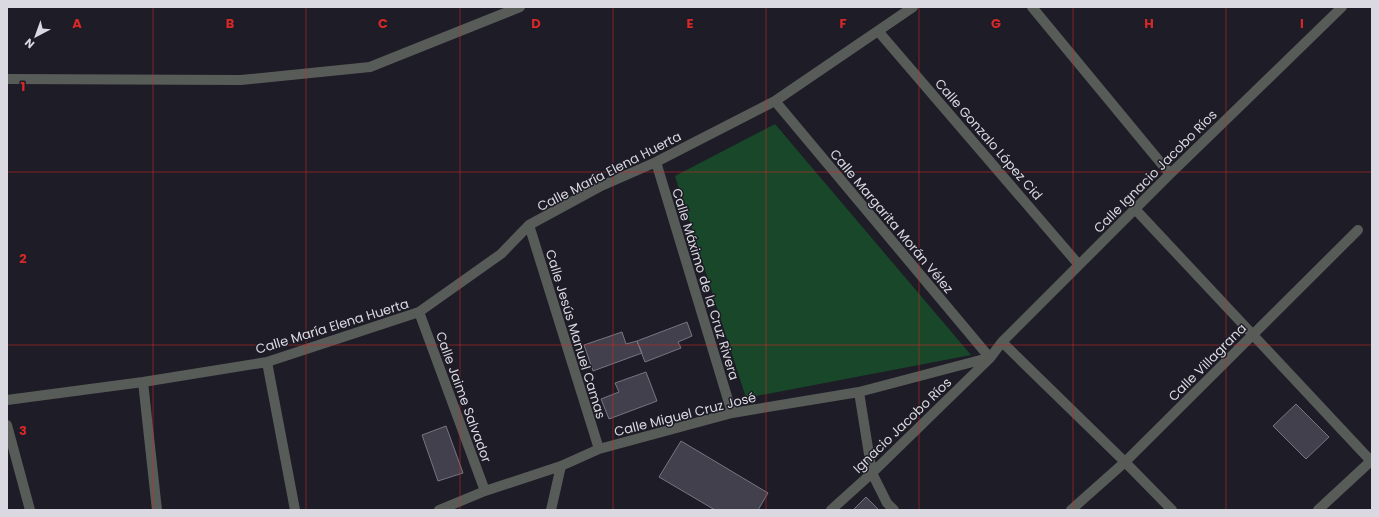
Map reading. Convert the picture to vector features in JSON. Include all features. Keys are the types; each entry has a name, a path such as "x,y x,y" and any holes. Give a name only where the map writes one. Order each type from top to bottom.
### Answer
{"street":[{"path":"7,79 241,80 370,66 520,7"},
{"name":"Calle María Elena Huerta","path":"7,400 143,382 267,362 419,312 501,254 529,226 599,187 656,162 775,101 913,7"},
{"path":"1032,7 1170,174"},
{"name":"Calle Ignacio Jacobo Ríos","path":"990,358 1002,342 1170,174 1342,7"},
{"name":"Calle Gonzalo López Cid","path":"878,31 1080,265"},
{"name":"Calle Margarita Morán Vélez","path":"775,101 990,358"},
{"name":"Calle Máximo de la Cruz Rivera","path":"656,162 732,413"},
{"path":"1135,209 1372,460 1318,510"},
{"name":"Calle Jesús Manuel Camas","path":"529,226 599,449"},
{"name":"Calle Villagrana","path":"1071,510 1125,462 1358,230"},
{"name":"Calle Jaime Salvador","path":"419,312 485,491"},
{"path":"1002,342 1172,510"},
{"name":"Calle Miguel Cruz José","path":"439,510 485,491 561,466 599,449 732,413 860,392 990,358"},
{"name":"Ignacio Jacobo Ríos","path":"831,510 872,473 990,358"},
{"path":"267,362 295,510"},
{"path":"143,382 157,510"},
{"path":"860,392 872,473 887,503 894,510"},
{"path":"7,425 30,510"},
{"path":"551,510 561,466"}],"green space":[{"path":"775,124 971,355 746,398 675,176"}],"building":[{"path":"687,322 692,336 678,342 681,348 645,362 637,341"},
{"path":"622,332 626,344 637,341 642,353 593,371 584,345"},
{"path":"646,372 657,401 609,419 601,399 619,392 615,383"},
{"path":"1296,404 1329,437 1306,459 1273,426"},
{"path":"446,426 463,473 438,481 422,435"},
{"path":"681,441 768,493 758,510 715,510 659,477"},
{"path":"866,497 879,510 853,510"}]}
